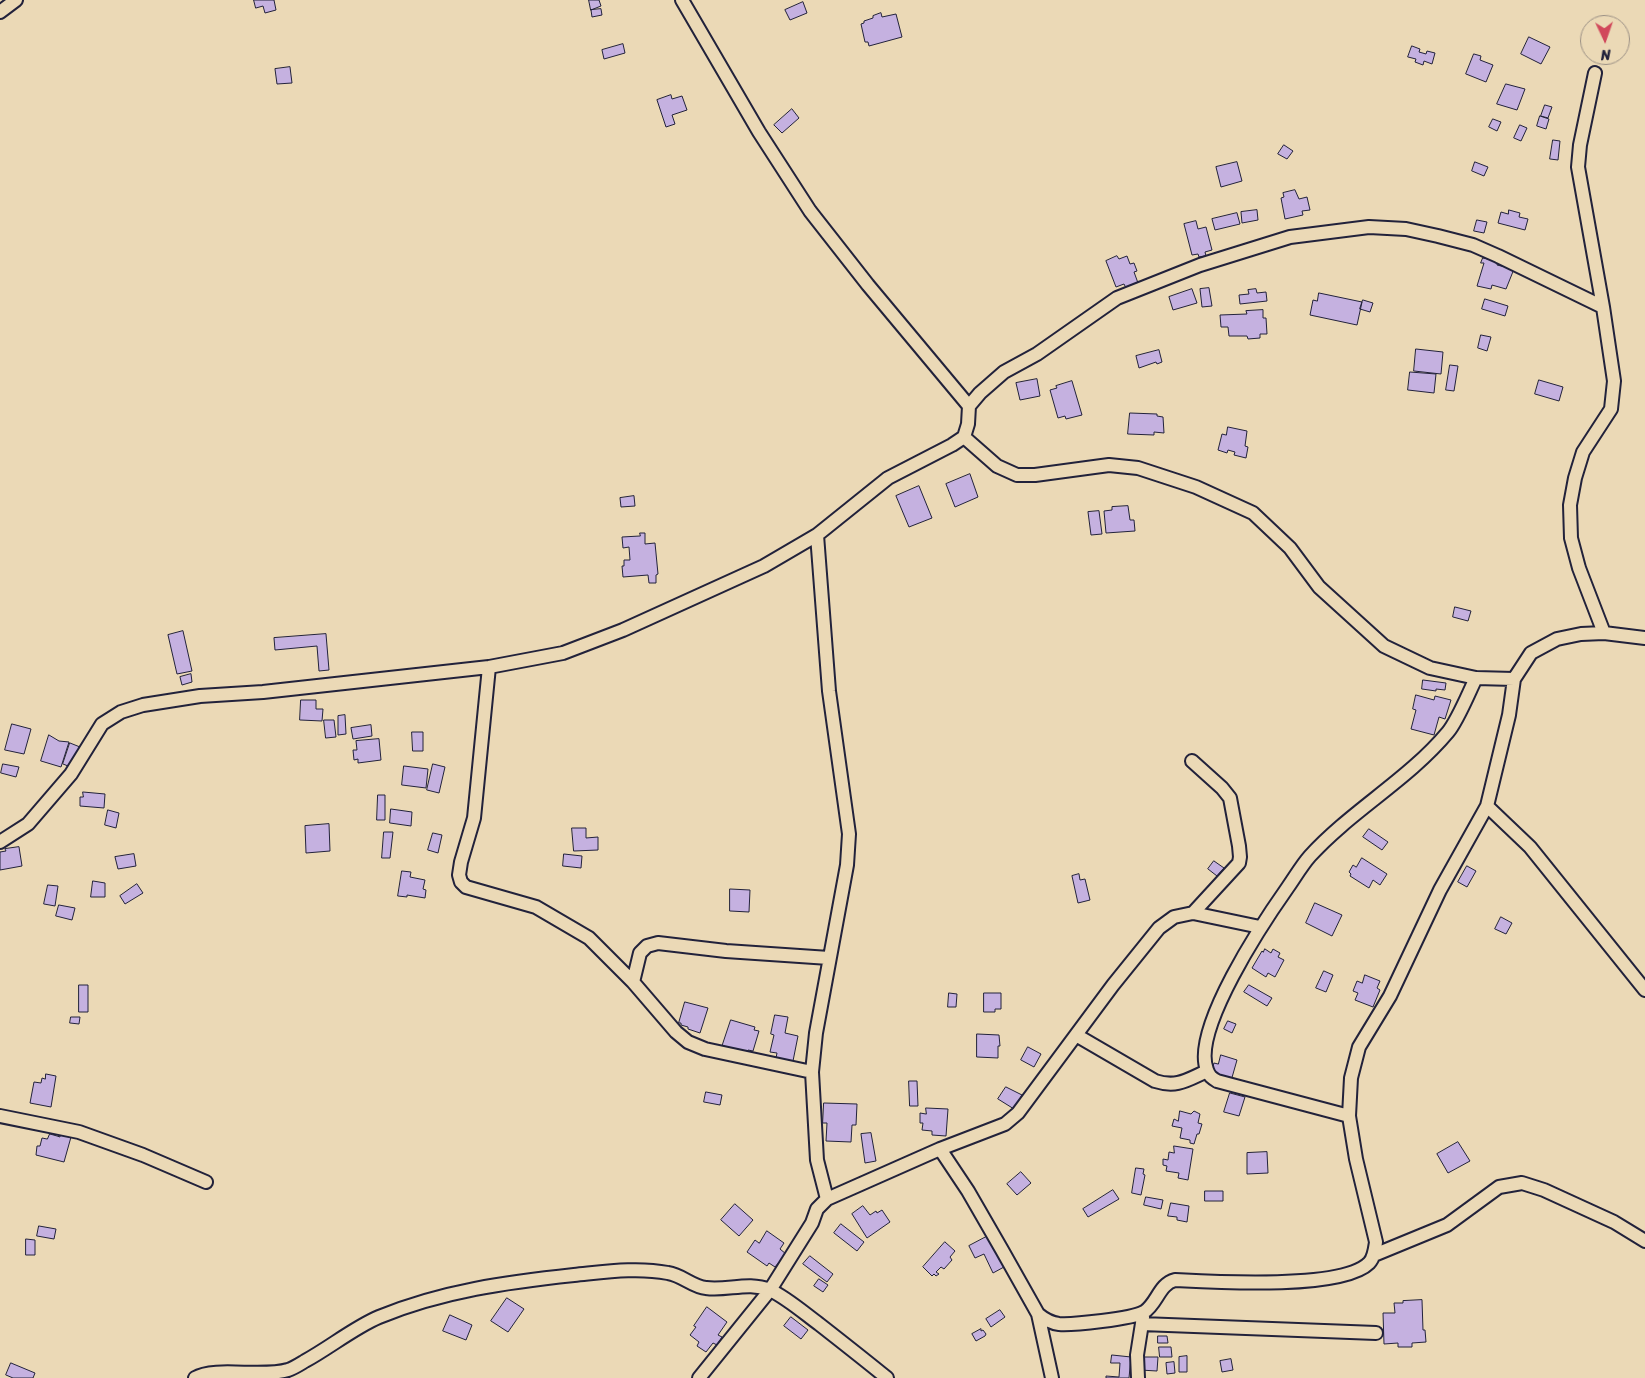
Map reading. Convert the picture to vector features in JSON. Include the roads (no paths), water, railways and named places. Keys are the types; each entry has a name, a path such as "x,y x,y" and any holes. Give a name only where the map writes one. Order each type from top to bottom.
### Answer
{"street":[{"path":"0,12 16,0"},
{"path":"682,0 759,132 810,211 868,285 969,406"},
{"path":"1595,73 1580,145 1578,167 1614,381 1610,409 1583,452 1575,478 1570,505 1571,538 1579,568 1604,633"},
{"path":"0,842 28,824 71,774 102,724 121,712 143,705 200,696 263,692 490,667 562,652 623,630 764,566 817,535 888,478 964,437 968,424 969,406 980,393 1004,372 1037,354 1117,298 1200,265 1290,237 1369,227 1406,229 1473,245 1603,307"},
{"path":"964,437 997,466 1016,474 1035,475 1108,465 1138,468 1196,486 1253,513 1290,548 1319,587 1384,646 1430,668 1476,678 1514,679"},
{"path":"817,535 829,691 849,834 847,865 816,1033 812,1072 817,1160 827,1199"},
{"path":"1138,1378 1137,1355 1143,1318 1169,1281 1284,1283 1326,1278 1354,1272 1369,1264 1374,1255 1376,1242 1356,1159 1349,1116 1351,1078 1359,1047 1390,996 1440,890 1487,806 1509,716 1514,679 1531,654 1543,645 1557,639 1581,634 1604,633 1645,638"},
{"path":"490,667 474,818 461,862 459,875 461,882 466,886 536,907 589,938 633,982 676,1032 688,1042 705,1049 812,1072"},
{"path":"1349,1116 1217,1081 1207,1071 1205,1056 1209,1032 1214,1016 1249,945 1309,856 1356,813 1413,768 1449,730 1476,678"},
{"path":"1192,761 1222,788 1230,798 1240,857 1236,868 1193,913"},
{"path":"1487,806 1530,847 1645,990"},
{"path":"699,1378 770,1290 807,1231 817,1209 827,1199 940,1149 1005,1124 1018,1113 1159,928 1174,918 1193,913 1260,927"},
{"path":"633,982 640,953 647,946 658,943 726,951 829,958"},
{"path":"1076,1035 1155,1081 1166,1085 1178,1084 1207,1071"},
{"path":"0,1116 78,1132 143,1155 206,1182"},
{"path":"940,1149 968,1191 1038,1314 1052,1378"},
{"path":"1374,1255 1447,1225 1499,1187 1522,1184 1544,1190 1614,1222 1645,1241"},
{"path":"195,1378 210,1373 261,1374 288,1370 377,1317 427,1299 476,1288 623,1270 669,1273 680,1276 704,1288 716,1289 754,1285 770,1290 804,1312 887,1378"},
{"path":"1038,1314 1046,1320 1060,1324 1125,1317 1376,1332"}]}
